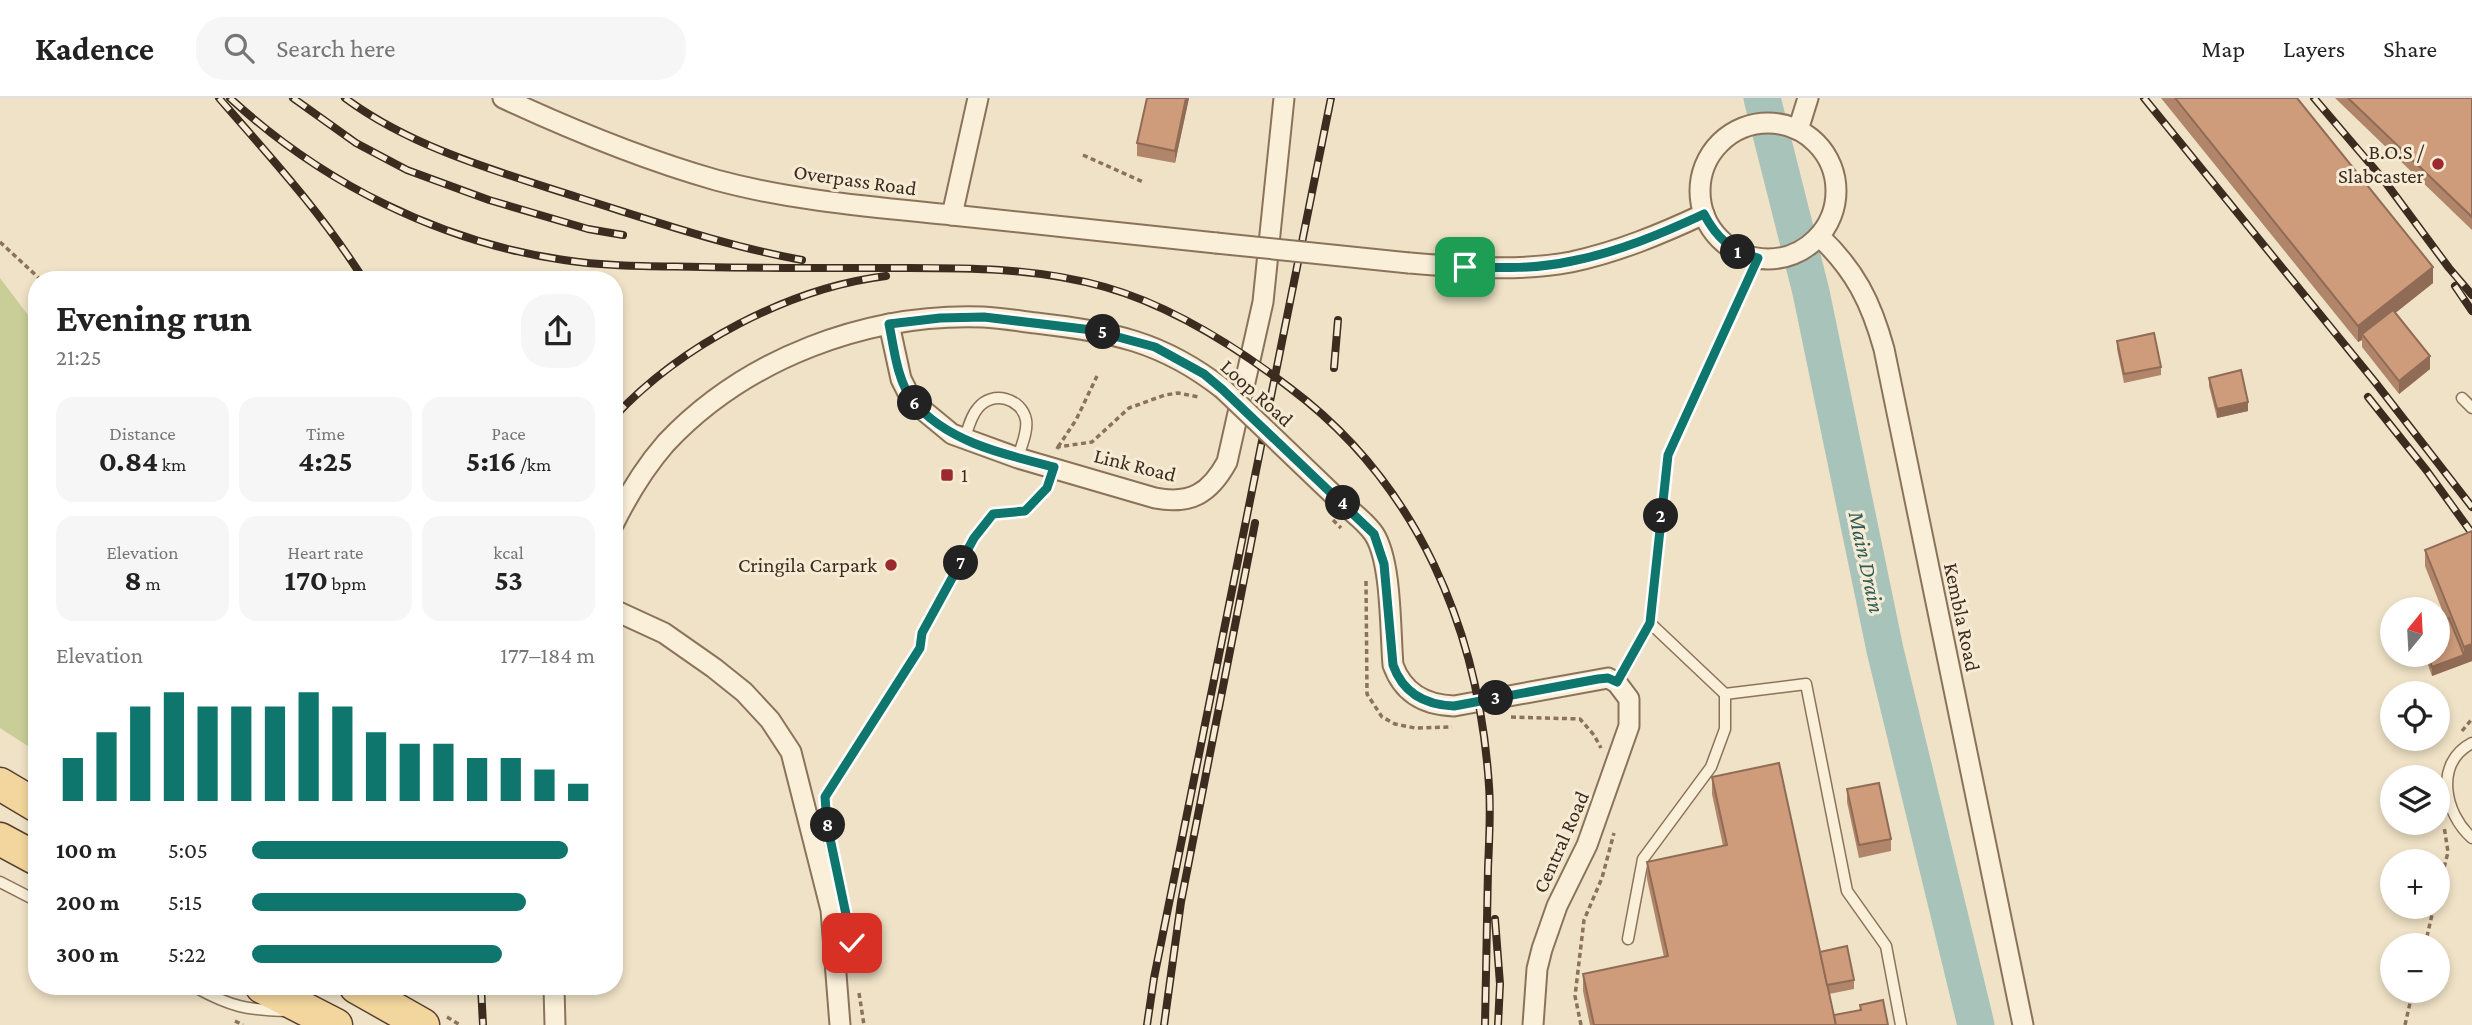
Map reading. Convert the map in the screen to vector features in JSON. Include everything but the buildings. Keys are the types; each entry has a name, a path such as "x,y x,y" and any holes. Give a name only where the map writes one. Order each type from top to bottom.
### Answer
{"main road":[{"path":"0,763 28,780"},
{"path":"0,784 28,801"},
{"path":"0,839 28,854"},
{"path":"278,995 324,1018"},
{"path":"370,995 423,1025"}],"street":[{"name":"Overpass Road","path":"503,98 635,154 718,180 802,198 882,209 1409,263 1519,268 1570,262 1628,246 1704,214"},
{"path":"952,215 978,98"},
{"name":"Link Road","path":"889,324 901,379 912,401 952,434 1018,458 1171,501 1183,500 1204,492 1221,474 1227,462 1263,302 1284,98"},
{"path":"1792,128 1808,98"},
{"path":"1776,123 1792,128 1815,142 1828,158 1835,178 1836,199 1830,219 1819,236 1802,250 1781,258 1758,258 1741,253 1725,244 1704,214 1700,192 1703,169 1714,149 1731,134 1753,125 1776,123"},
{"name":"Kembla Road","path":"1819,236 1851,270 1865,293 1884,349 2023,1025"},
{"name":"Loop Road","path":"623,507 640,476 666,443 712,401 750,376 794,353 889,324 940,318 984,317 1092,330 1155,347 1204,374 1215,395 1342,503 1374,534 1381,548 1387,584 1393,665 1397,678 1405,689 1416,697 1430,703 1454,706 1598,679 1608,678 1617,682"},
{"path":"623,614 664,633 744,692 771,720 791,752 831,909 840,1025"},
{"name":"Central Road","path":"1533,1025 1537,969 1542,949 1557,906 1587,845 1629,726 1629,699 1617,682"},
{"path":"554,995 555,1025"}],"lane":[{"path":"1617,682 1650,623 1668,455 1758,258"},
{"path":"965,438 976,409 983,403 1001,398 1010,400 1023,411 1026,419 1018,458"},
{"path":"2462,398 2472,408"},
{"path":"1628,939 1643,859 1711,767 1725,729 1725,694 1650,623"},
{"path":"1725,694 1806,684 1847,891 1886,946 1901,1025"},
{"path":"2472,743 2461,749 2447,772 2448,798 2460,828 2472,838"},
{"path":"0,882 28,896"},
{"path":"210,995 250,1011 324,1018"}],"path":[{"path":"1083,155 1143,181"},
{"path":"0,242 31,271"},
{"path":"827,810 825,797 920,648 922,633 974,538 993,514 1025,511 1047,488 1058,447 1076,420 1097,376"},
{"path":"1058,447 1092,442 1129,408 1165,395 1215,395"},
{"path":"1341,528 1348,534"},
{"path":"1366,577 1367,694 1382,717 1395,724 1415,728 1438,729 1463,725"},
{"path":"1500,719 1580,719 1594,734 1602,750 1620,755"},
{"path":"1580,1025 1575,996 1584,920 1602,878 1616,825"},
{"path":"859,991 864,1025"},
{"path":"2405,1025 2410,1003"}],"green space":[{"path":"0,278 28,315 28,746 0,728"}],"waterway":[{"name":"Main Drain","path":"1762,98 1811,292 1885,650 1976,1025"}],"railway":[{"path":"219,98 313,208 358,271"},
{"path":"230,98 266,129 343,182 385,204 472,239 564,260 616,265 957,268 1047,275 1105,287 1154,305 1202,329 1269,372 1335,426 1374,469 1407,515 1434,565 1455,617 1472,672 1483,728 1489,786 1485,1025"},
{"path":"293,98 356,143 407,170 489,200 588,229 623,235"},
{"path":"345,98 400,131 489,168 690,232 802,260"},
{"path":"1147,1025 1154,978 1331,98"},
{"path":"2144,98 2375,382 2472,507"},
{"path":"2314,98 2383,179 2472,295"},
{"path":"623,408 671,366 739,324 812,293 886,276"},
{"path":"2455,286 2472,311"},
{"path":"1334,368 1338,320"},
{"path":"2368,397 2471,532"},
{"path":"1164,1025 1181,902 1255,523"},
{"path":"1495,919 1500,984 1498,1025"},
{"path":"481,995 483,1025"}],"place":[{"name":"B.O.S / Slabcaster","path":"2438,164"},
{"name":"1","path":"947,475"},
{"name":"Cringila Carpark","path":"891,565"}],"route":[{"path":"852,943 827,824 825,797 920,648 922,633 974,538 993,514 1025,511 1047,488 1054,467 1018,458 952,434 936,422 912,401 901,379 889,324 940,318 984,317 1092,330 1155,347 1204,374 1374,534 1381,548 1387,584 1393,665 1397,678 1405,689 1416,697 1430,703 1454,706 1598,679 1608,678 1617,682 1650,623 1668,455 1758,258 1725,244 1704,214 1617,250 1570,262 1519,268 1465,267"}]}
